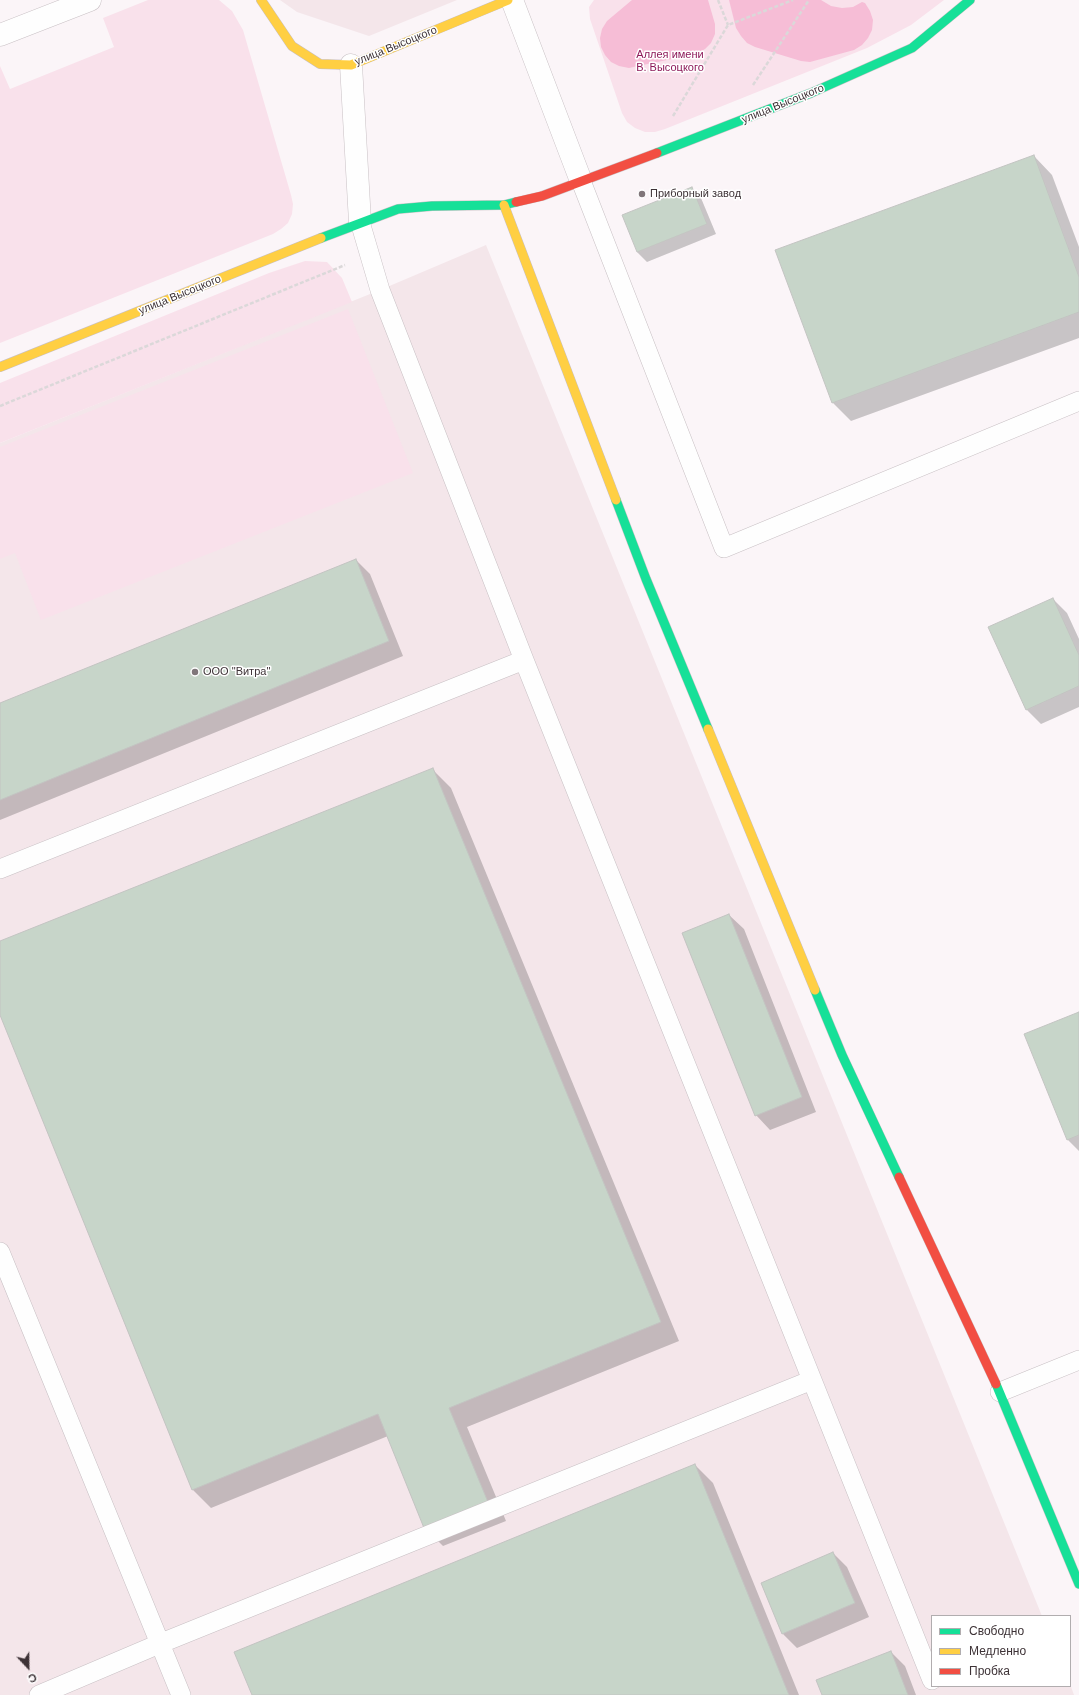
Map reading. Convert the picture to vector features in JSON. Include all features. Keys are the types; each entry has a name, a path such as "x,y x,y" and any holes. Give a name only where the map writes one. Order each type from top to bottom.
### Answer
{"street":[{"path":"0,35 90,0"},
{"name":"улица Высоцкого","path":"261,0 292,46 320,64 351,65 508,0"},
{"path":"512,0 581,181"},
{"name":"улица Высоцкого","path":"0,367 360,222 398,209 432,206 504,205 542,196 648,156 811,93 912,48 970,0"},
{"path":"351,65 360,222"},
{"path":"504,205 646,579 842,1055 1000,1392 1079,1584"}],"lane":[{"path":"581,181 724,548 1079,401"},
{"path":"360,222 380,290 524,660 931,1678"},
{"path":"0,869 524,660"},
{"path":"0,1252 181,1695"},
{"path":"1000,1392 1079,1360"},
{"path":"39,1695 159,1644 812,1380"}],"path":[{"path":"718,0 728,26"},
{"path":"648,156 728,26 793,0"},
{"path":"749,90 809,0"},
{"path":"0,406 370,255"}],"shaded area":[{"path":"280,0 457,0 369,36 297,12"},
{"path":"632,0 708,0 715,24 715,34 711,43 705,49 696,54 629,68 619,66 611,62 601,47 600,38 602,29 607,21"},
{"path":"729,0 821,0 831,6 842,8 853,7 862,2 865,3 870,11 873,20 872,30 862,45 854,50 810,62 801,61 755,47 747,43 736,28"},
{"path":"486,245 1042,1615 931,1615 931,1687 1071,1687 1074,1695 0,1695 0,443 380,290"}],"green space":[{"path":"148,0 219,0 232,11 243,30 291,195 293,204 292,214 288,223 273,234 0,343 0,66 10,89 114,47 103,18"},
{"name":"Аллея имени В. Высоцкого","path":"594,0 944,0 911,25 867,48 665,129 655,132 645,132 635,128 627,122 622,113 590,19 589,7"},
{"path":"305,261 327,262 342,278 352,302 0,443 0,383 269,273"},
{"path":"348,309 413,473 41,620 15,553 0,559 0,447"}],"building":[{"path":"1034,155 1079,277 1079,312 832,403 775,250"},
{"path":"692,187 707,224 637,252 622,215"},
{"name":"ООО \"Витра\"","path":"356,559 389,641 0,800 0,703"},
{"path":"1053,598 1079,655 1079,686 1026,710 988,627"},
{"path":"433,768 661,1322 449,1408 488,1502 424,1528 378,1414 192,1490 0,1015 0,941"},
{"path":"729,914 802,1097 755,1116 682,933"},
{"path":"1079,1012 1079,1135 1067,1140 1024,1034"},
{"path":"695,1464 789,1695 252,1695 234,1652"},
{"path":"833,1552 855,1603 782,1634 761,1583"},
{"path":"891,1651 908,1695 822,1695 816,1680"}],"traffic: fast":[{"path":"657,153 811,93 912,48 970,0"},
{"path":"321,238 398,209 432,206 504,205 516,202"},
{"path":"616,500 646,579 708,729"},
{"path":"815,990 842,1055 899,1177"},
{"path":"996,1384 1079,1584"}],"traffic: slow":[{"path":"261,0 292,46 320,64 351,65 508,0"},
{"path":"504,205 616,500"},
{"path":"0,367 321,238"},
{"path":"708,729 815,990"}],"traffic: jam":[{"path":"516,202 542,196 657,153"},
{"path":"899,1177 996,1384"}],"place":[{"name":"Приборный завод","path":"642,194"},
{"name":"ООО \"Витра\"","path":"195,672"}]}
